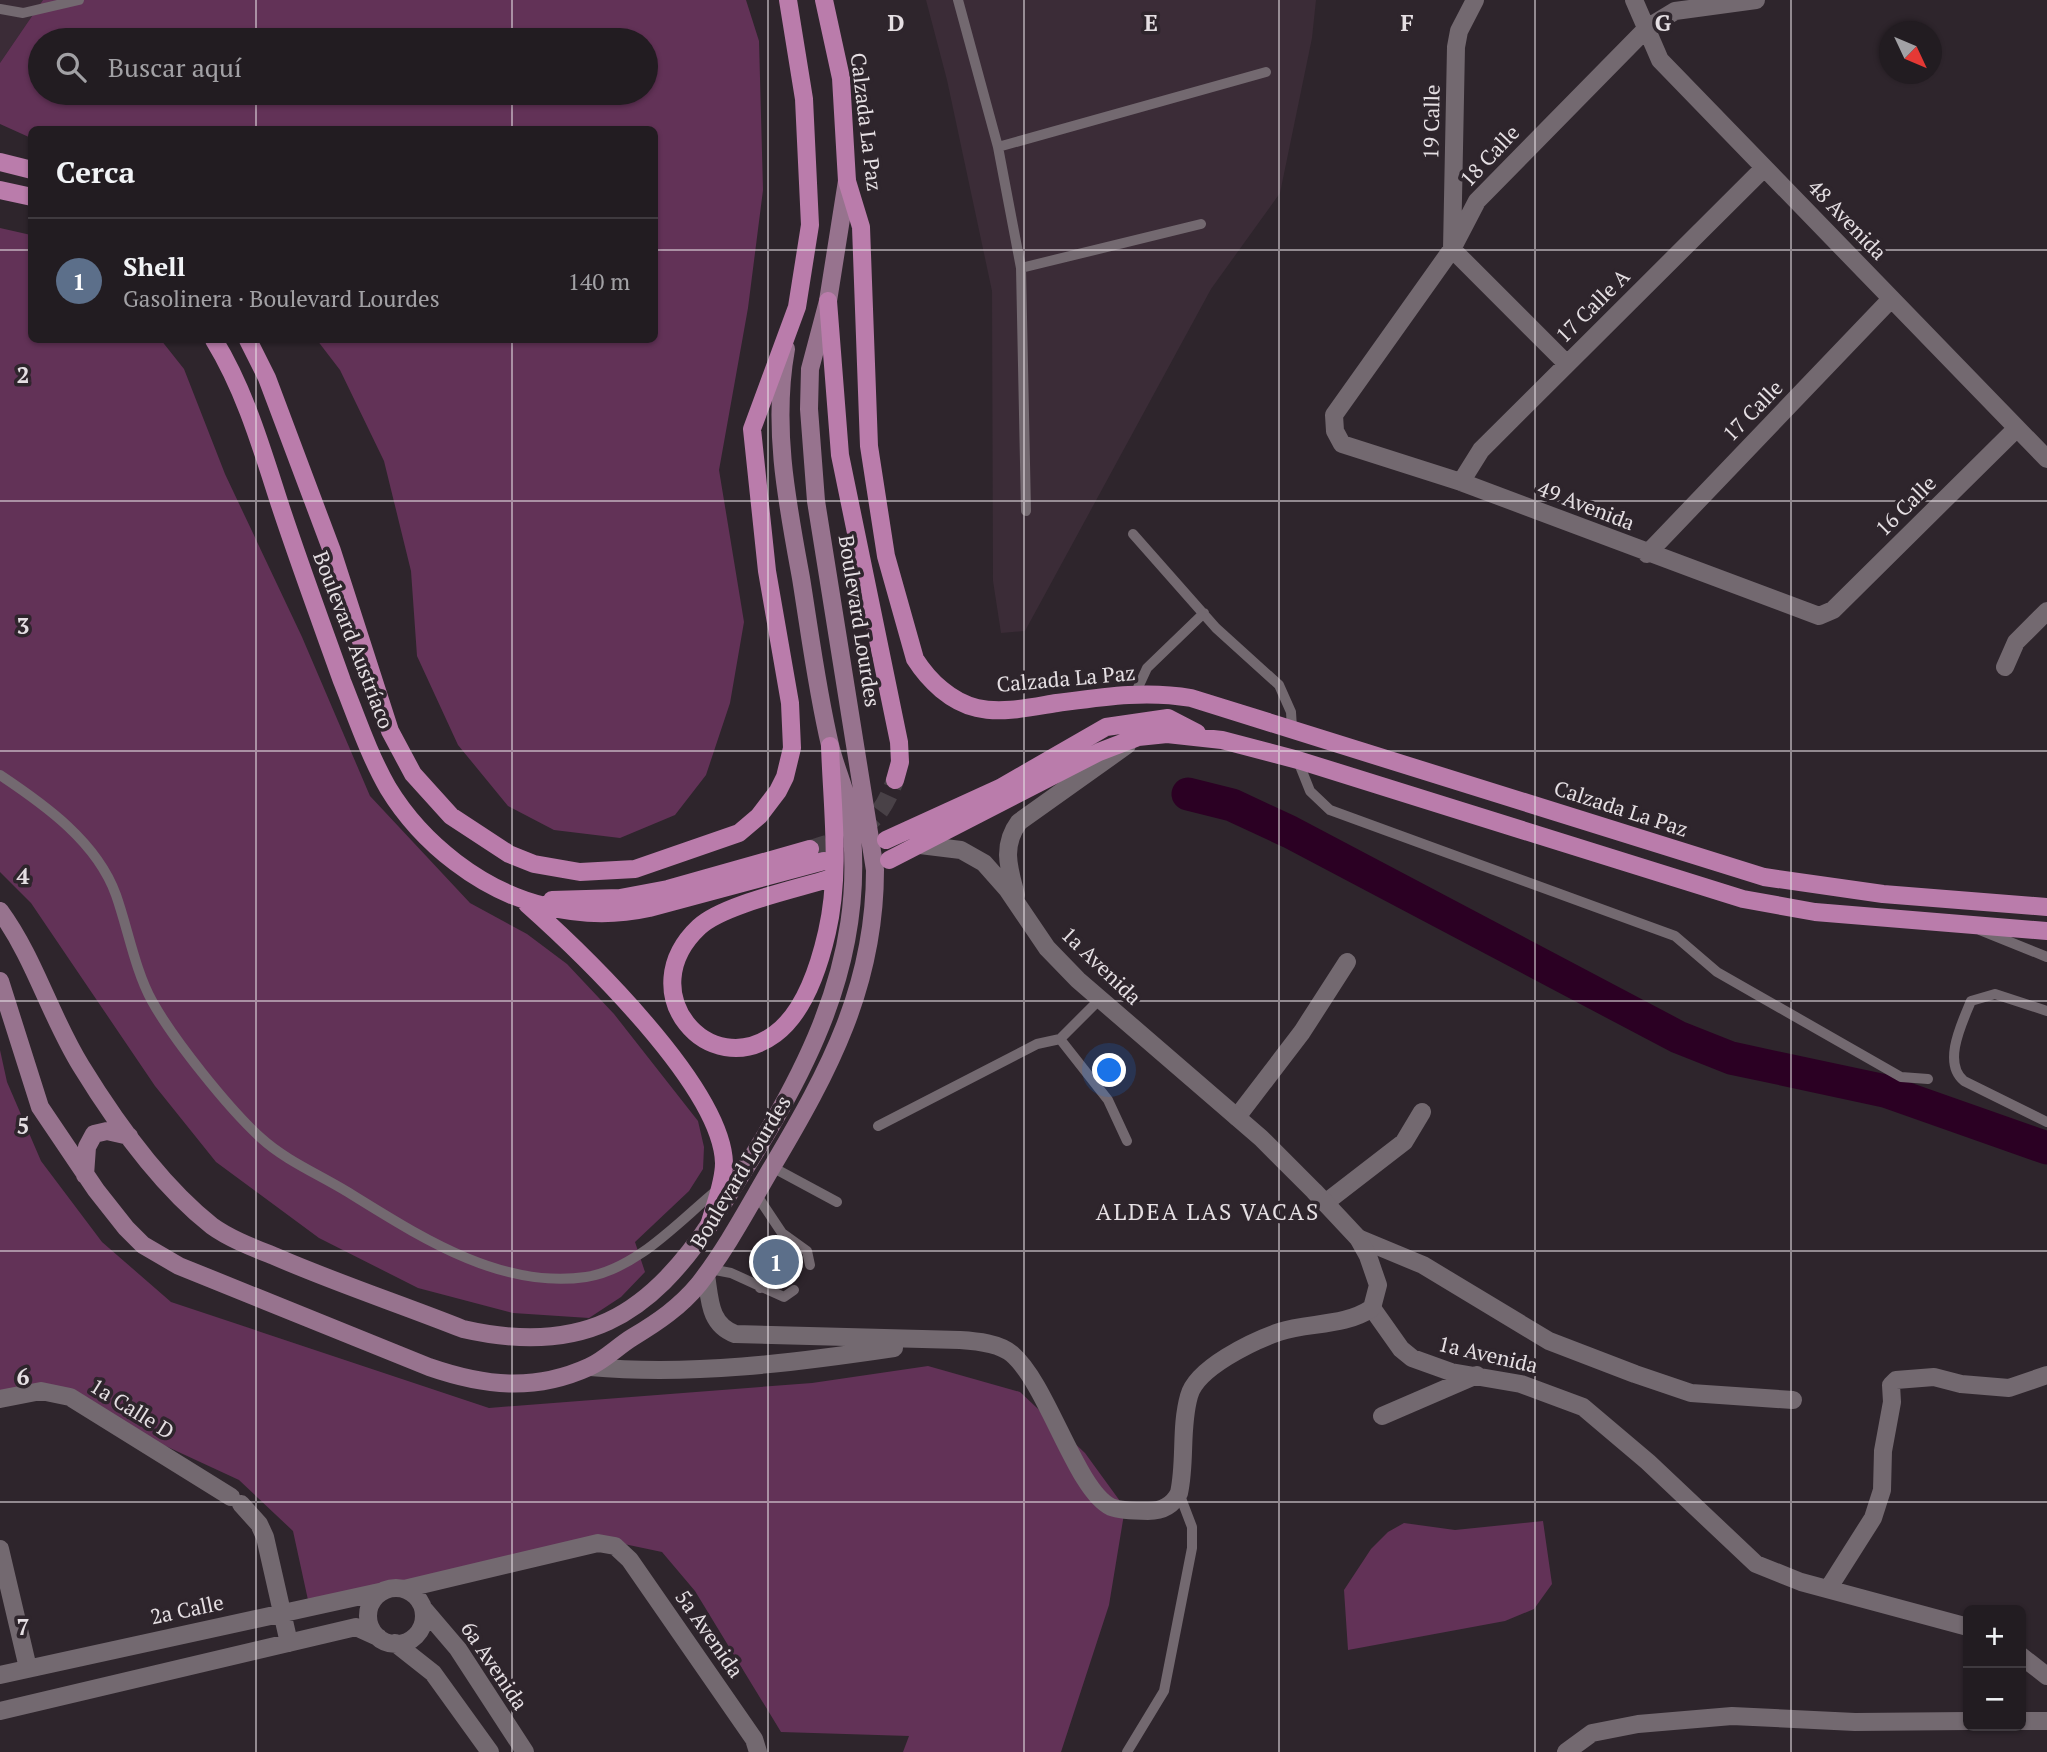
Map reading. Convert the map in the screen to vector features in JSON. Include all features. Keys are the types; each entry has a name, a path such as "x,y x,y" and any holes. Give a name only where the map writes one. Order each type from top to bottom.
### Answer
{"main road":[{"path":"788,0 804,99 810,225 797,307 789,333"},
{"name":"Calzada La Paz","path":"824,0 841,78 847,181 861,227 869,446 886,556 915,659 923,672 952,697 977,708 1015,710 1113,695 1191,698 1764,877 1883,894 2047,907"},
{"path":"0,162 28,169"},
{"name":"Boulevard Lourdes","path":"0,981 33,1093 85,1175 126,1228 159,1255 223,1287 346,1336 482,1383 499,1385 541,1381 590,1367 668,1315 708,1272 836,1054 855,1004 870,943 875,870 812,455 810,369 828,301 847,181"},
{"path":"0,190 28,196"},
{"path":"828,301 840,456 899,742 900,762 895,780"},
{"name":"Boulevard Lourdes","path":"0,911 26,949 76,1057 129,1136 184,1201 214,1227 299,1268 463,1329 491,1335 551,1338 604,1325 659,1286 709,1226 789,1094 816,1041 831,1003 845,951 853,893 849,807 830,746 784,482 780,400 789,333"},
{"name":"Boulevard Austríaco","path":"250,343 267,378 332,551 390,731 402,755 436,801 466,828 509,854 534,863 580,872 635,869 717,843 739,833 759,816 785,777 792,748 790,703 767,571 752,429 789,333"},
{"name":"Boulevard Austríaco","path":"215,343 240,393 352,706 388,788 431,839 462,867 490,886 524,901"},
{"path":"886,840 1000,788 1107,727 1135,720 1168,718 1204,737"},
{"path":"889,860 1099,752 1138,737 1167,734 1204,737 1298,760 1743,899 1815,912 2047,931"},
{"path":"828,879 709,919 681,949 671,973 673,997 683,1019 701,1036 724,1047 754,1044 776,1034 796,1012 811,983 831,915 834,882 830,746"},
{"path":"524,901 598,915 623,914 817,855"},
{"path":"524,901 578,950 691,1083 720,1144 724,1165 709,1226"},
{"path":"85,1175 87,1147 94,1134 107,1131 129,1136"}],"street":[{"name":"19 Calle","path":"1452,249 1456,47 1459,31 1475,0"},
{"name":"48 Avenida","path":"1634,0 1660,60 2047,460"},
{"name":"18 Calle","path":"1335,431 1334,415 1452,249 1477,201 1647,28 1675,11 1756,0"},
{"name":"17 Calle A","path":"1461,482 1481,450 1764,168"},
{"path":"1452,249 1567,364"},
{"name":"17 Calle","path":"1647,554 1891,299"},
{"name":"16 Calle","path":"1826,614 2017,428"},
{"name":"49 Avenida","path":"1335,431 1342,444 1461,482 1647,554 1819,616 1826,614"},
{"path":"2005,667 2016,642 2047,611"},
{"name":"1a Avenida","path":"1019,909 1008,859 1012,831 1029,814 1138,737"},
{"name":"1a Avenida","path":"920,845 961,850 980,859 1007,889 1047,948 1100,999 1237,1117 1325,1203 1358,1238 1368,1256 1378,1285 1372,1308 1401,1349 1412,1358 1451,1372 1521,1384 1583,1407 1648,1462 1756,1564 1828,1590 1963,1626"},
{"path":"1237,1117 1303,1032 1347,962"},
{"path":"1325,1203 1404,1142 1422,1112"},
{"path":"1358,1238 1423,1265 1549,1340 1635,1374 1691,1394 1793,1400"},
{"path":"708,1272 714,1319 722,1329 735,1334 974,1341 1011,1353 1033,1380 1087,1480 1108,1506 1141,1511 1162,1509 1179,1493 1182,1440 1189,1394 1203,1376 1242,1349 1280,1331 1340,1321 1372,1308"},
{"path":"590,1367 645,1371 789,1363 939,1341"},
{"path":"1382,1416 1477,1375"},
{"path":"1828,1590 1873,1518 1882,1490 1884,1451 1892,1402 1891,1385 1896,1380 1934,1377 1961,1384 2010,1388 2047,1375"},
{"name":"1a Calle D","path":"0,1399 41,1391 70,1397 236,1501 259,1524 265,1537 281,1613"},
{"name":"5a Avenida","path":"404,1589 598,1543 615,1546 630,1560 754,1739 758,1752"},
{"path":"0,1549 28,1668"},
{"path":"0,1711 355,1627 387,1640 409,1640 420,1630 423,1608 418,1598 404,1589 384,1591 372,1604 369,1615 371,1627 387,1640 433,1673 490,1752"},
{"name":"2a Calle","path":"0,1675 384,1591"},
{"name":"6a Avenida","path":"423,1608 458,1649 525,1752"},
{"path":"281,1613 289,1643"},
{"path":"2026,1660 2047,1676"},
{"path":"1566,1752 1592,1733 1638,1724 1732,1716 1855,1722 1963,1721"},
{"path":"2026,1721 2047,1721"}],"lane":[{"path":"0,9 23,13 79,0"},
{"path":"958,0 998,147 1021,268 1026,511"},
{"path":"998,147 1266,72"},
{"path":"1021,268 1201,224"},
{"path":"1133,534 1204,613 1279,685 1291,712 1292,728"},
{"path":"1135,694 1147,668 1204,613"},
{"path":"1298,760 1310,792 1330,810 1675,936 1717,972 1901,1077 1928,1079"},
{"path":"0,775 65,822 90,853 115,891 151,1000 230,1104 261,1138 373,1208 442,1246 498,1269 551,1278 582,1278 618,1266 642,1252 720,1187"},
{"path":"1966,924 2047,957"},
{"path":"2047,1010 1995,994 1971,1001 1962,1023 1953,1065 1956,1075 1964,1081 2047,1122"},
{"path":"878,1126 1037,1044 1060,1039 1100,999"},
{"path":"1060,1039 1108,1101 1127,1141"},
{"path":"772,1167 837,1202"},
{"path":"756,1194 788,1245 807,1251 810,1265"},
{"path":"708,1272 731,1273 785,1297 794,1290"},
{"path":"760,1288 769,1275"},
{"path":"1126,1752 1164,1691 1192,1548 1192,1527 1179,1493"}],"shaded area":[{"path":"0,0 43,0 0,63"},
{"path":"43,0 746,0 759,41 763,190 748,308 719,470 744,622 730,703 706,775 675,815 620,838 554,830 508,806 458,745 417,656 411,571 384,461 340,370 319,343 658,343 658,126 28,126 28,137 0,124 0,63"},
{"path":"926,0 1316,0 1312,38 1280,193 1211,289 1025,631 1001,633 993,581 992,291 947,80"},
{"path":"0,228 28,234 28,343 163,343 184,369 225,474 302,637 370,796 470,903 527,934 567,964 614,1014 698,1121 704,1147 703,1169 689,1191 635,1242 645,1272 621,1297 589,1318 513,1313 418,1288 319,1238 216,1162 155,1086 31,903 0,872"},
{"path":"0,1050 7,1082 41,1161 102,1242 171,1302 489,1408 812,1383 928,1366 1020,1392 1085,1453 1125,1508 1109,1605 1061,1752 903,1752 909,1736 781,1732 695,1591 662,1552 624,1544 308,1600 293,1531 239,1480 49,1392 0,1393"},
{"path":"1543,1521 1552,1584 1534,1609 1505,1621 1348,1650 1344,1590 1371,1549 1388,1532 1404,1523 1455,1530"}],"waterway":[{"path":"1188,794 1232,805 1290,832 1678,1037 1731,1058 1885,1091 2047,1148"}],"tunnel":[{"path":"810,849 852,834 873,819 889,796 895,780"}],"place":[{"name":"Shell","path":"776,1262"}],"district":[{"name":"ALDEA LAS VACAS","path":"1208,1212"}]}
